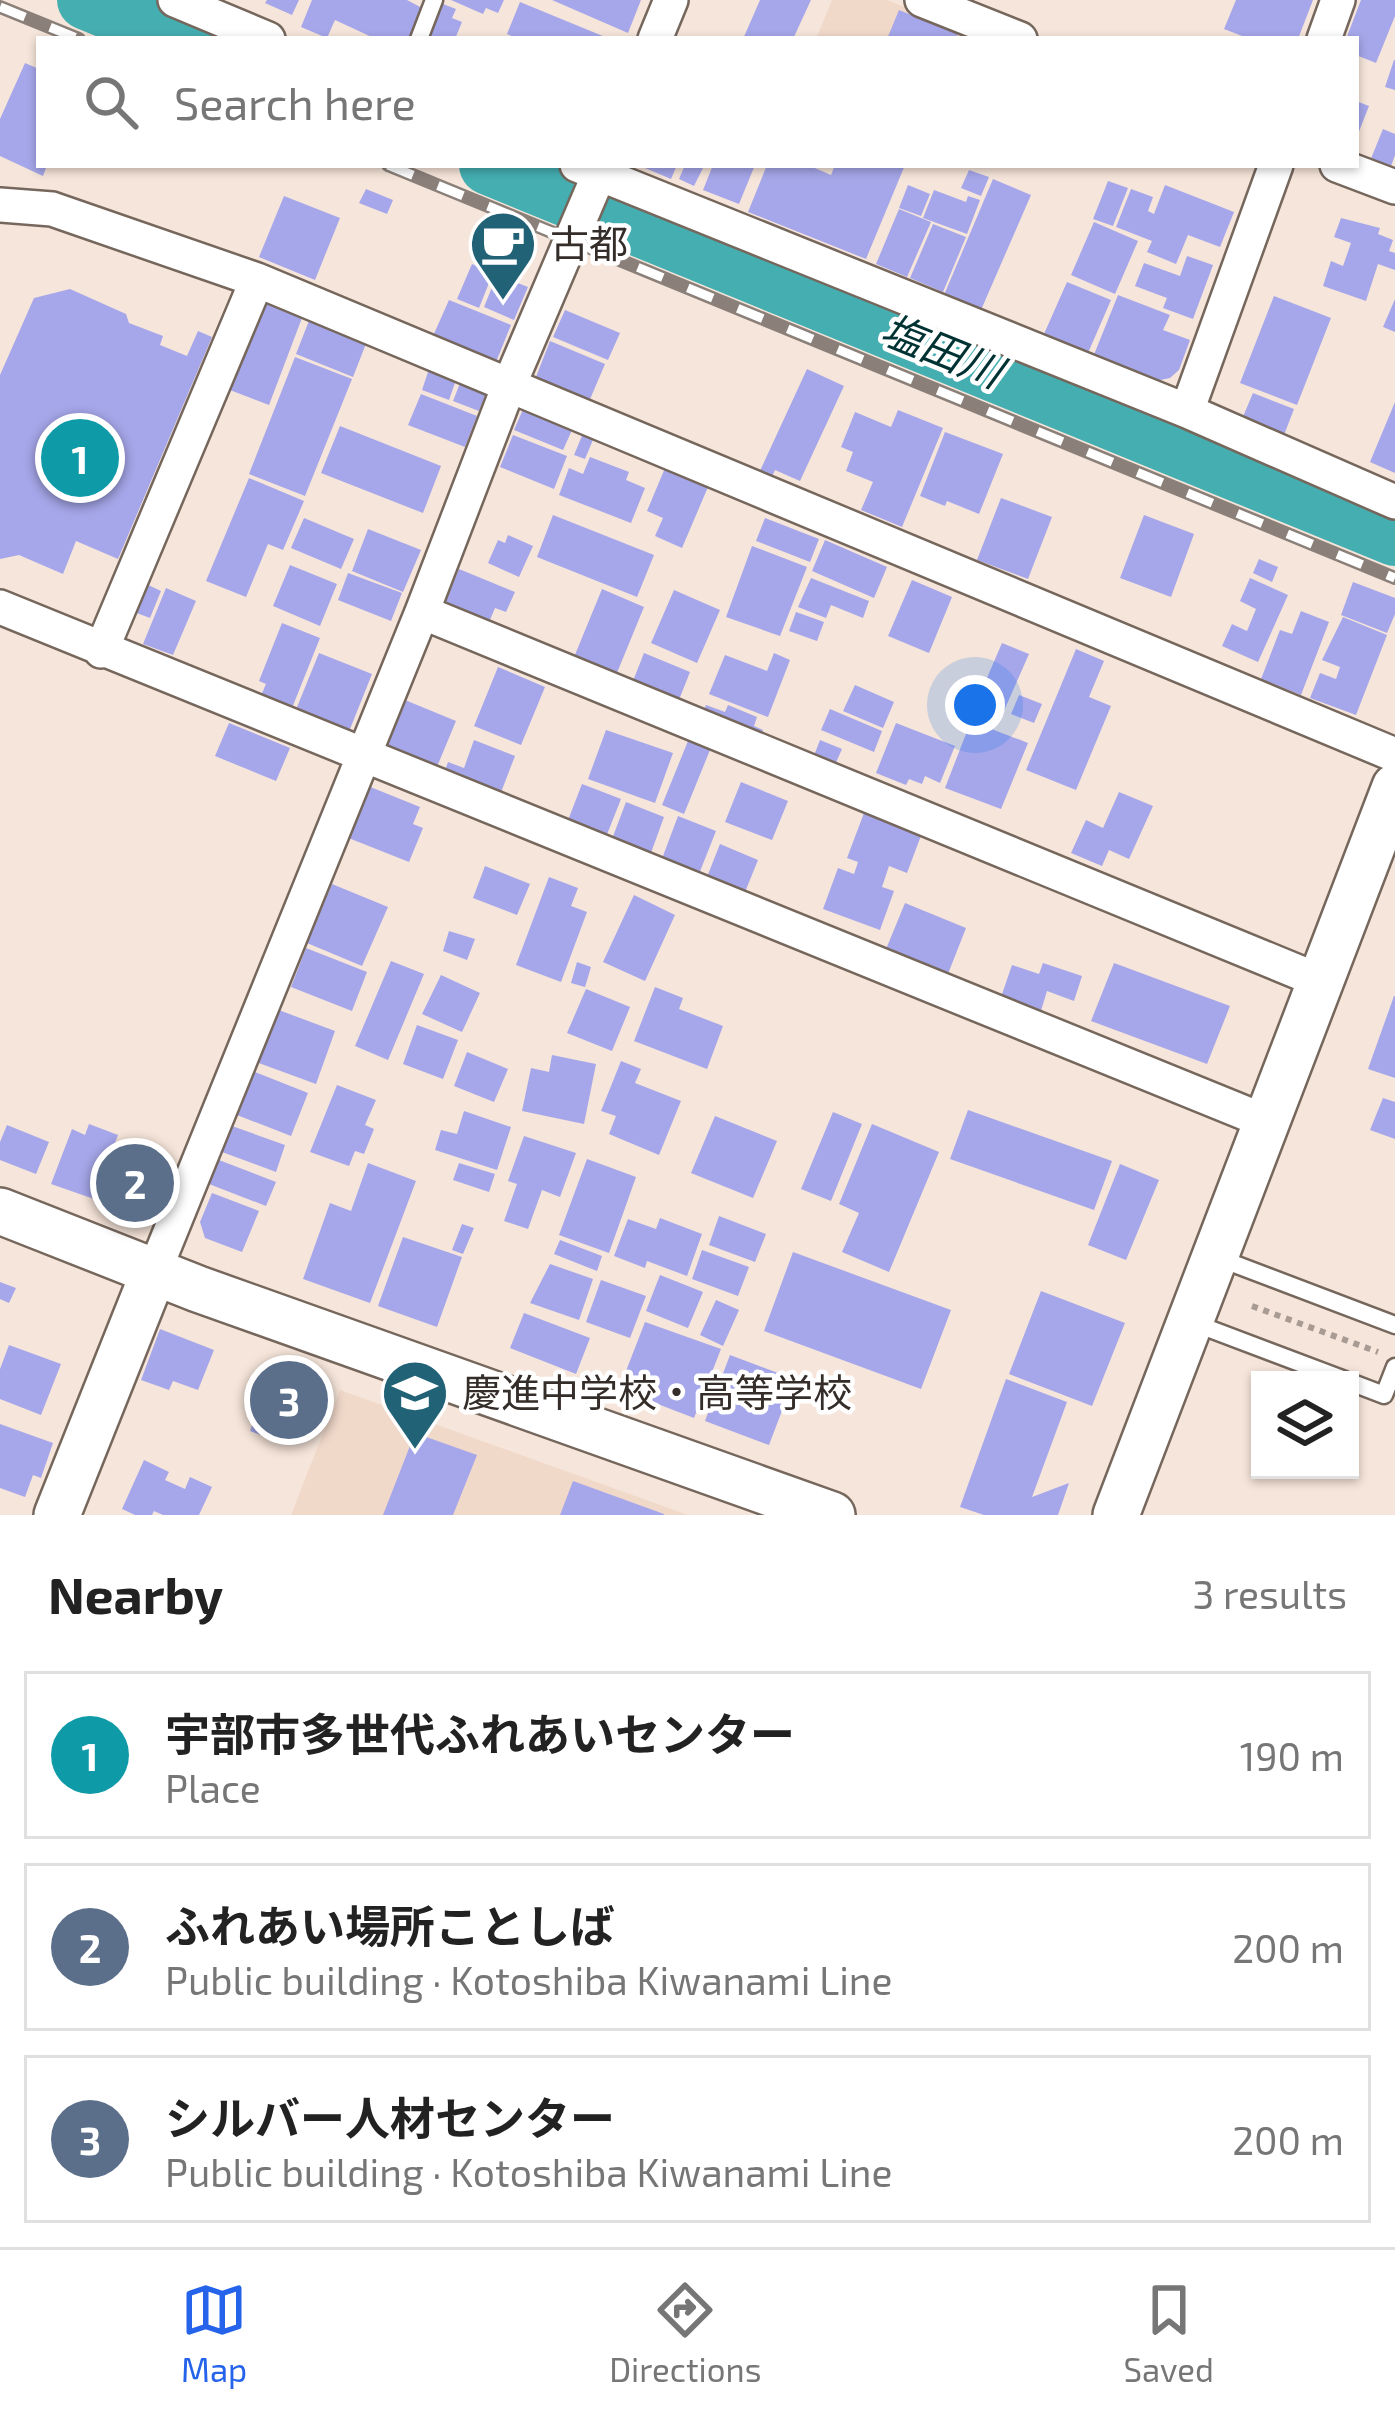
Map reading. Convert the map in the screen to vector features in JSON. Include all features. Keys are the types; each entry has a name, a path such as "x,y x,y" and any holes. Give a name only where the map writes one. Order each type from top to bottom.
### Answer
{"street":[{"path":"175,0 233,11 264,36"},
{"path":"656,36 671,0"},
{"path":"922,0 1012,36"},
{"path":"1325,36 1338,0"},
{"path":"1187,411 1275,168"},
{"path":"1345,168 1395,187"},
{"path":"57,1515 422,612 594,171 1187,411 1395,502"},
{"path":"0,205 52,208 256,280 1395,755"},
{"path":"101,651 256,280"},
{"path":"0,607 1267,1122"},
{"path":"422,612 1320,981"},
{"path":"1116,1515 1395,787"},
{"path":"0,1211 154,1272 832,1515"}],"lane":[{"path":"420,36 434,0"},
{"path":"1216,1257 1395,1325"},
{"path":"1190,1322 1320,1371"},
{"path":"1359,1386 1384,1395 1389,1360"}],"path":[{"path":"1252,1306 1389,1360"}],"shaded area":[{"path":"832,0 887,0 965,31 962,36 817,36"},
{"name":"慶進中学校・高等学校","path":"340,1390 688,1515 291,1515"}],"building":[{"path":"299,0 292,15 265,3"},
{"path":"312,0 407,0 422,8 410,36 370,36 335,20 328,36 301,27"},
{"path":"451,0 504,0 498,13 486,8 483,14"},
{"path":"552,0 641,0 628,33"},
{"path":"760,0 811,0 794,36 744,36"},
{"path":"1236,0 1313,0 1299,36 1242,36 1224,29"},
{"path":"1361,0 1395,0 1395,16 1376,63 1359,56 1359,36 1347,36"},
{"path":"520,2 603,36 512,36 507,34"},
{"path":"443,4 456,9 452,18 462,22 456,36 428,36"},
{"path":"899,10 958,34 957,36 888,36"},
{"path":"1395,60 1395,90 1385,87"},
{"path":"25,63 36,68 36,168 46,168 43,176 0,156 0,119"},
{"path":"1359,102 1369,106 1359,131"},
{"path":"1383,129 1395,134 1390,169 1370,161"},
{"path":"645,168 676,168 671,179"},
{"path":"684,168 703,168 694,186 679,179"},
{"path":"712,168 754,168 739,204 703,190"},
{"path":"766,168 815,168 831,175 834,168 904,168 866,259 748,212"},
{"path":"969,170 989,177 981,196 961,188"},
{"path":"993,179 1031,195 981,310 944,295"},
{"path":"1108,181 1128,188 1113,226 1093,219"},
{"path":"908,185 930,194 921,216 899,208"},
{"path":"1165,185 1234,212 1220,247 1188,235 1176,264 1147,252 1152,241 1116,227 1131,189 1153,197 1148,211 1154,214"},
{"path":"366,189 393,200 387,214 359,203"},
{"path":"934,190 966,202 968,196 980,200 967,234 923,218"},
{"path":"284,196 340,218 315,280 259,257"},
{"path":"899,209 931,222 907,277 876,264"},
{"path":"1341,218 1380,228 1378,234 1393,240 1389,251 1395,253 1395,270 1378,264 1366,301 1323,286 1331,261 1343,266 1351,243 1334,237"},
{"path":"1094,222 1138,241 1115,294 1071,275"},
{"path":"933,224 966,237 943,292 910,278"},
{"path":"1187,256 1213,265 1193,319 1163,308 1167,298 1135,286 1144,263 1180,276"},
{"path":"472,264 493,273 479,308 457,299"},
{"path":"497,275 528,287 514,320 484,307"},
{"path":"1067,282 1111,300 1088,353 1044,334"},
{"path":"70,289 126,314 129,323 163,336 160,345 187,356 198,331 212,337 118,559 76,541 63,574 19,555 0,559 0,375 34,298"},
{"path":"258,293 305,310 269,405 222,387"},
{"path":"1118,295 1170,315 1163,330 1190,340 1179,370 1170,378 1156,381 1093,357"},
{"path":"1274,296 1331,318 1297,405 1240,383"},
{"path":"1395,299 1395,332 1383,327"},
{"path":"449,300 511,325 496,362 433,336"},
{"path":"565,310 620,333 608,360 553,337"},
{"path":"312,313 369,336 353,377 296,354"},
{"path":"550,341 605,364 588,404 534,382"},
{"path":"295,357 352,379 305,496 249,474"},
{"path":"430,366 457,377 449,400 422,390"},
{"path":"807,369 844,386 800,481 775,470 771,479 759,473"},
{"path":"462,378 488,388 479,411 453,401"},
{"path":"1253,393 1294,409 1284,435 1242,419"},
{"path":"421,394 477,416 465,447 408,425"},
{"path":"1395,402 1395,473 1370,462"},
{"path":"524,407 573,428 563,450 514,430"},
{"path":"898,410 943,428 902,527 861,510 873,482 846,471 853,452 841,447 855,412 891,427"},
{"path":"340,426 441,466 423,513 321,473"},
{"path":"584,431 595,435 585,459 574,455"},
{"path":"945,432 1003,454 979,514 920,496"},
{"path":"513,435 567,456 554,489 500,467"},
{"path":"590,457 629,472 626,480 645,488 631,523 559,495 569,468 583,474"},
{"path":"665,468 708,487 682,548 655,536 663,518 647,511"},
{"path":"249,478 304,501 283,550 268,544 246,597 206,581"},
{"path":"1001,498 1052,517 1028,579 977,560"},
{"path":"553,515 654,555 637,597 537,557"},
{"path":"1144,515 1194,534 1171,597 1120,578"},
{"path":"304,518 354,539 341,569 291,548"},
{"path":"765,518 819,539 810,562 756,541"},
{"path":"368,529 421,550 403,592 352,571"},
{"path":"508,535 533,546 519,577 488,563 498,540 505,543"},
{"path":"825,540 887,567 874,598 812,571"},
{"path":"752,546 807,567 780,636 726,617"},
{"path":"1259,559 1278,567 1272,582 1253,573"},
{"path":"290,565 337,584 320,626 273,606"},
{"path":"459,569 515,592 506,612 495,608 487,627 443,608"},
{"path":"348,573 402,593 391,621 338,600"},
{"path":"811,578 869,601 863,618 831,605 826,618 798,607"},
{"path":"1250,578 1288,595 1258,662 1222,646 1232,624 1247,631 1256,609 1240,601"},
{"path":"912,580 952,597 929,653 888,636"},
{"path":"1353,582 1395,598 1387,633 1341,615"},
{"path":"146,584 161,591 150,618 134,612"},
{"path":"166,588 196,601 173,655 143,644"},
{"path":"602,589 644,607 612,685 570,667"},
{"path":"674,590 720,610 697,663 651,643"},
{"path":"1301,611 1329,622 1301,695 1261,679 1280,630 1292,634"},
{"path":"796,612 824,622 817,641 789,631"},
{"path":"1343,617 1387,635 1356,715 1310,698 1320,673 1336,679 1340,667 1322,660"},
{"path":"282,623 320,638 290,713 259,700 266,684 259,681"},
{"path":"1002,643 1029,654 1003,713 977,701"},
{"path":"1076,649 1104,661 1089,697 1111,706 1076,790 1026,770"},
{"path":"319,653 372,674 348,734 295,712"},
{"path":"644,653 690,672 675,710 629,691"},
{"path":"774,653 790,660 768,717 709,694 725,655 767,671"},
{"path":"498,667 545,687 521,745 474,726"},
{"path":"855,685 894,702 883,728 843,711"},
{"path":"1019,695 1042,704 1034,723 1011,714"},
{"path":"405,700 456,721 434,774 384,752"},
{"path":"706,705 725,712 728,705 757,717 754,726 763,730 758,743 700,720"},
{"path":"830,709 882,731 874,752 821,730"},
{"path":"971,721 1028,743 1001,809 945,788"},
{"path":"229,723 290,748 276,781 215,756"},
{"path":"896,723 955,746 940,783 925,776 922,784 909,779 906,785 876,773"},
{"path":"606,730 673,753 655,803 588,779"},
{"path":"474,740 515,756 498,800 442,779 448,762 464,768"},
{"path":"820,740 842,749 831,774 810,766"},
{"path":"688,741 710,750 684,814 662,805"},
{"path":"741,782 788,801 772,840 725,822"},
{"path":"363,784 420,807 413,824 423,828 409,862 341,835"},
{"path":"582,784 621,799 604,842 565,828"},
{"path":"1119,792 1153,806 1129,859 1109,850 1102,866 1071,853 1086,820 1103,828"},
{"path":"626,802 664,817 648,861 609,847"},
{"path":"864,813 922,833 907,873 889,866 882,887 894,891 880,930 823,909 838,868 854,874 858,862 847,858"},
{"path":"678,816 716,831 697,879 660,864"},
{"path":"720,844 758,860 743,897 705,882"},
{"path":"485,866 530,884 517,915 473,898"},
{"path":"549,877 578,888 571,906 587,912 561,982 516,965"},
{"path":"332,884 388,907 362,966 307,943"},
{"path":"634,895 675,915 645,981 603,962"},
{"path":"905,903 966,928 946,979 884,954"},
{"path":"449,931 475,939 467,960 443,951"},
{"path":"306,948 367,972 352,1011 291,987"},
{"path":"391,961 424,974 388,1060 355,1046"},
{"path":"577,962 591,967 585,987 571,983"},
{"path":"1043,963 1082,976 1074,1001 1047,991 1040,1014 1000,1000 1012,965 1039,974"},
{"path":"1114,963 1230,1006 1207,1064 1091,1021"},
{"path":"441,975 480,993 462,1032 422,1014"},
{"path":"655,987 683,998 679,1009 723,1026 707,1069 634,1041"},
{"path":"586,989 630,1007 612,1051 567,1033"},
{"path":"1395,996 1395,1078 1368,1069"},
{"path":"276,1009 335,1031 316,1084 256,1062"},
{"path":"417,1025 458,1040 443,1079 403,1064"},
{"path":"467,1052 508,1069 494,1102 454,1086"},
{"path":"552,1055 596,1064 584,1124 522,1111 531,1068 549,1072"},
{"path":"621,1061 641,1069 635,1083 681,1101 659,1155 609,1134 616,1116 601,1111"},
{"path":"255,1072 308,1093 291,1136 237,1115"},
{"path":"337,1085 376,1100 365,1125 374,1129 364,1154 355,1151 349,1166 310,1152"},
{"path":"1383,1098 1395,1102 1395,1139 1370,1130"},
{"path":"968,1110 1112,1161 1094,1210 950,1159"},
{"path":"464,1111 511,1127 497,1170 435,1150 441,1130 457,1134"},
{"path":"833,1112 862,1124 831,1201 801,1189"},
{"path":"715,1116 777,1141 753,1198 691,1173"},
{"path":"89,1124 118,1135 94,1199 51,1184 72,1129 85,1135"},
{"path":"872,1124 939,1152 889,1272 842,1252 859,1213 839,1204"},
{"path":"7,1125 49,1142 36,1174 0,1160"},
{"path":"232,1126 285,1145 276,1172 222,1152"},
{"path":"524,1136 576,1153 560,1197 542,1190 528,1229 504,1221 517,1184 508,1181"},
{"path":"116,1146 171,1167 155,1212 140,1215 98,1199"},
{"path":"587,1159 636,1177 609,1253 559,1235"},
{"path":"219,1160 276,1182 266,1206 209,1184"},
{"path":"368,1163 416,1181 370,1303 303,1279 330,1203 351,1211"},
{"path":"459,1163 495,1174 489,1192 453,1180"},
{"path":"1120,1164 1159,1180 1126,1260 1088,1245"},
{"path":"212,1193 259,1211 242,1252 205,1238 200,1222"},
{"path":"719,1216 766,1234 755,1262 709,1245"},
{"path":"660,1218 702,1234 687,1276 647,1261 645,1268 614,1256 628,1219 656,1229"},
{"path":"462,1224 474,1228 463,1254 452,1250"},
{"path":"403,1237 462,1257 437,1327 378,1306"},
{"path":"560,1240 602,1256 597,1271 554,1254"},
{"path":"702,1250 749,1267 738,1296 692,1279"},
{"path":"793,1252 951,1310 921,1389 764,1331"},
{"path":"550,1264 593,1279 579,1320 530,1303"},
{"path":"660,1275 703,1292 688,1328 646,1311"},
{"path":"601,1280 646,1296 630,1338 586,1322"},
{"path":"0,1282 16,1288 9,1303 0,1299"},
{"path":"1041,1291 1125,1323 1092,1406 1009,1374"},
{"path":"716,1300 739,1310 723,1346 700,1335"},
{"path":"524,1313 590,1338 576,1374 510,1348"},
{"path":"645,1322 721,1349 694,1418 619,1389"},
{"path":"160,1329 214,1350 198,1390 173,1381 169,1390 141,1380"},
{"path":"9,1345 61,1364 41,1415 0,1399 0,1369"},
{"path":"730,1355 794,1379 769,1445 705,1421"},
{"path":"274,1365 322,1383 305,1429 280,1420 272,1439 250,1431"},
{"path":"1006,1379 1067,1402 1032,1497 1069,1483 1058,1515 984,1515 960,1507"},
{"path":"0,1424 53,1443 41,1478 33,1475 25,1497 0,1488"},
{"path":"415,1433 477,1455 453,1515 383,1515"},
{"path":"144,1460 169,1472 165,1480 185,1489 190,1477 212,1487 199,1515 154,1511 135,1515 122,1509"},
{"path":"573,1481 664,1514 664,1515 560,1515"}],"waterway":[{"name":"塩田川","path":"87,0 175,36"},
{"name":"塩田川","path":"496,168 1395,536"}],"railway":[{"path":"0,7 72,36"},
{"path":"395,168 1395,578"}],"place":[{"name":"古都","path":"503,303"},
{"name":"宇部市多世代ふれあいセンター","path":"80,458"},
{"name":"ふれあい場所ことしば","path":"135,1183"},
{"name":"シルバー人材センター","path":"289,1400"},
{"name":"慶進中学校・高等学校","path":"415,1452"}]}
